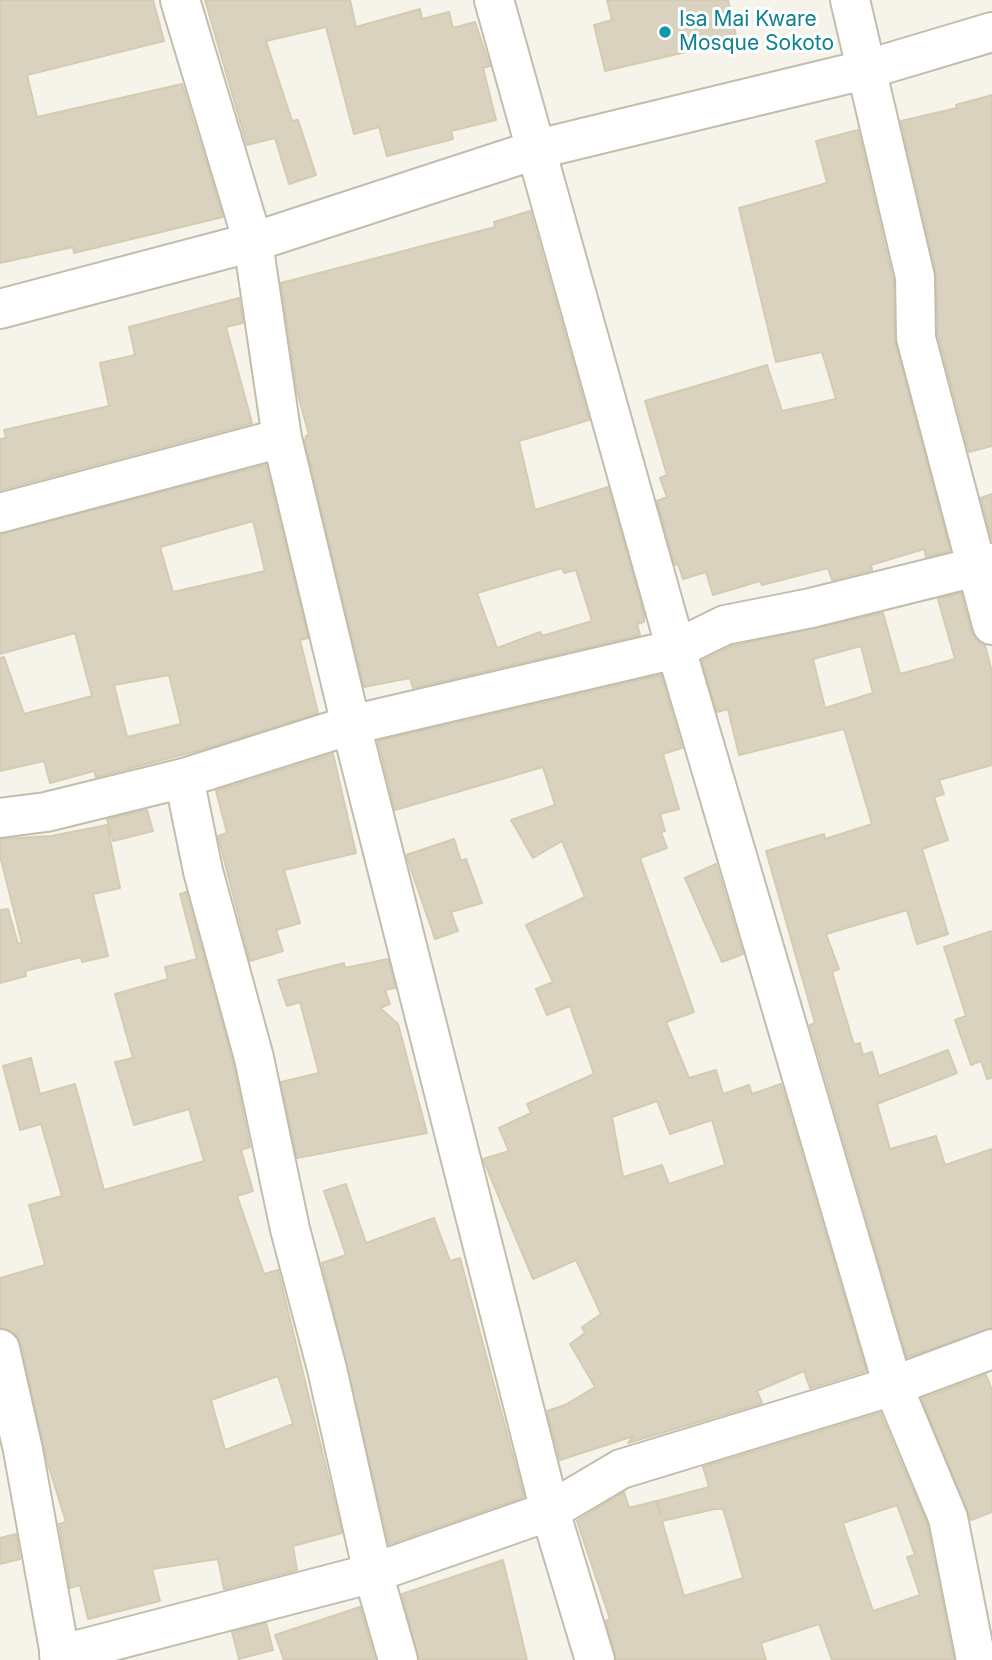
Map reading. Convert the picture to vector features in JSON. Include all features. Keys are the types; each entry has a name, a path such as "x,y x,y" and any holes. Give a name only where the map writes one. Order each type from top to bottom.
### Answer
{"street":[{"path":"180,0 253,242 282,438 351,726 550,1511 595,1660"},
{"path":"494,0 538,149 676,649 893,1386 948,1518 976,1660"},
{"path":"850,0 915,277 916,338 985,565 992,625"},
{"path":"0,309 253,242 538,149 868,69 992,32"},
{"path":"0,513 282,438"},
{"path":"0,818 46,813 184,778 351,726 676,649 725,625 811,608 985,565"},
{"path":"184,778 203,871 254,1058 290,1229 327,1369 373,1573 398,1660"},
{"path":"0,1349 23,1450 60,1657 373,1573 550,1511 621,1469 893,1386 992,1349"}],"building":[{"path":"0,0 153,0 164,41 27,75 37,117 182,84 223,217 74,253 73,247 0,263"},
{"path":"205,0 350,0 356,27 420,9 422,19 449,12 453,28 475,22 490,66 483,68 496,120 451,131 453,139 387,156 379,127 354,134 326,27 266,41 292,121 298,120 316,175 289,184 275,138 247,145"},
{"name":"Isa Mai Kware Mosque Sokoto","path":"607,0 728,0 737,40 605,71 594,25 612,20"},
{"path":"992,95 992,446 969,452 938,335 936,272 901,121 957,108 956,105"},
{"path":"858,130 893,280 895,343 950,551 926,557 924,549 871,565 872,570 832,580 828,568 762,585 760,581 713,595 706,572 683,579 678,564 675,565 657,501 667,497 660,478 667,475 645,401 767,365 782,411 836,399 822,352 776,362 739,208 827,183 816,141"},
{"path":"530,211 589,420 519,441 535,510 608,487 644,622 637,624 640,635 413,688 410,678 364,687 305,441 309,435 297,391 281,283 495,227 494,222","holes":["562,568 564,573 576,570 592,621 542,636 540,632 497,648 477,593"]},
{"path":"239,298 243,323 226,327 252,423 0,490 0,439 6,438 4,430 109,406 100,363 135,355 129,327"},
{"path":"266,465 308,638 300,640 318,713 197,751 96,777 94,771 50,783 44,761 0,771 0,658 4,657 24,714 92,696 75,633 0,654 0,534","holes":["253,521 265,571 173,592 160,547","169,675 181,724 127,737 114,685"]},
{"path":"992,494 992,540 981,498"},
{"path":"961,593 971,631 976,640 985,645 992,672 992,765 939,780 944,794 934,797 948,840 922,849 948,934 917,944 907,910 826,934 839,969 832,972 854,1045 860,1043 863,1055 872,1052 879,1076 948,1050 957,1073 877,1104 890,1149 936,1136 945,1165 992,1149 992,1328 907,1357 810,1025 815,1023 766,851 824,834 825,839 872,824 844,729 739,755 728,709 717,712 702,661 732,646 883,613 900,674 955,659 938,599","holes":["861,646 873,693 825,708 813,659"]},
{"path":"661,675 682,748 663,754 679,809 660,814 665,831 661,832 667,848 640,858 694,1012 666,1022 689,1078 716,1070 723,1094 749,1085 752,1094 781,1084 866,1371 810,1388 804,1371 757,1391 762,1403 628,1443 634,1436 560,1460 547,1411 565,1405 595,1387 570,1344 585,1333 582,1327 601,1314 576,1260 533,1279 483,1159 509,1151 499,1128 531,1113 527,1104 594,1074 570,1006 547,1015 536,989 553,982 526,925 585,897 562,841 533,858 511,820 555,805 543,767 395,810 378,741","holes":["657,1101 670,1134 712,1120 725,1165 669,1184 662,1165 623,1177 612,1117"]},
{"path":"333,754 356,853 284,870 300,923 276,930 283,951 250,961 218,836 227,833 216,791"},
{"path":"147,810 153,831 113,841 107,819"},
{"path":"107,825 120,888 93,894 108,956 82,962 81,957 25,971 26,976 0,983 0,910 8,909 18,944 22,943 0,856 0,839 51,836"},
{"path":"454,839 461,861 466,859 482,903 451,912 458,931 435,939 406,855"},
{"path":"716,864 743,954 722,962 685,878"},
{"path":"186,892 233,1063 250,1147 241,1150 253,1191 237,1196 264,1274 278,1270 342,1533 293,1546 297,1570 224,1589 218,1559 152,1569 160,1601 88,1619 80,1585 70,1588 59,1524 66,1522 47,1461 21,1344 16,1334 0,1328 0,1278 45,1265 29,1205 62,1196 41,1124 20,1130 3,1066 31,1058 40,1094 75,1084 104,1190 204,1161 189,1109 134,1125 115,1062 133,1058 115,994 168,979 165,967 197,959 180,894","holes":["278,1376 293,1424 225,1450 211,1400"]},
{"path":"992,931 992,1078 987,1079 981,1061 971,1065 955,1020 966,1016 944,947"},
{"path":"388,959 395,988 385,990 390,1004 380,1008 398,1024 427,1133 297,1158 281,1082 319,1073 300,1002 287,1006 278,980 344,963 345,968"},
{"path":"346,1184 366,1243 434,1218 450,1261 460,1258 524,1497 389,1544 322,1263 346,1255 324,1191"},
{"path":"986,1375 992,1390 992,1512 971,1520 922,1399"},
{"path":"880,1413 927,1524 954,1660 832,1660 819,1624 761,1643 766,1660 616,1660 606,1621 610,1619 577,1521 624,1492 629,1508 656,1501 661,1516 657,1501 709,1487 703,1467","holes":["897,1505 915,1555 907,1557 920,1595 873,1611 843,1523","723,1509 743,1578 684,1596 662,1521"]},
{"path":"16,1534 20,1559 0,1564 0,1538"},
{"path":"503,1560 527,1660 419,1660 402,1594"},
{"path":"360,1607 375,1660 284,1660 275,1635"},
{"path":"266,1623 273,1650 239,1659 232,1632"}],"place":[{"name":"Isa Mai Kware Mosque Sokoto","path":"665,32"}]}
